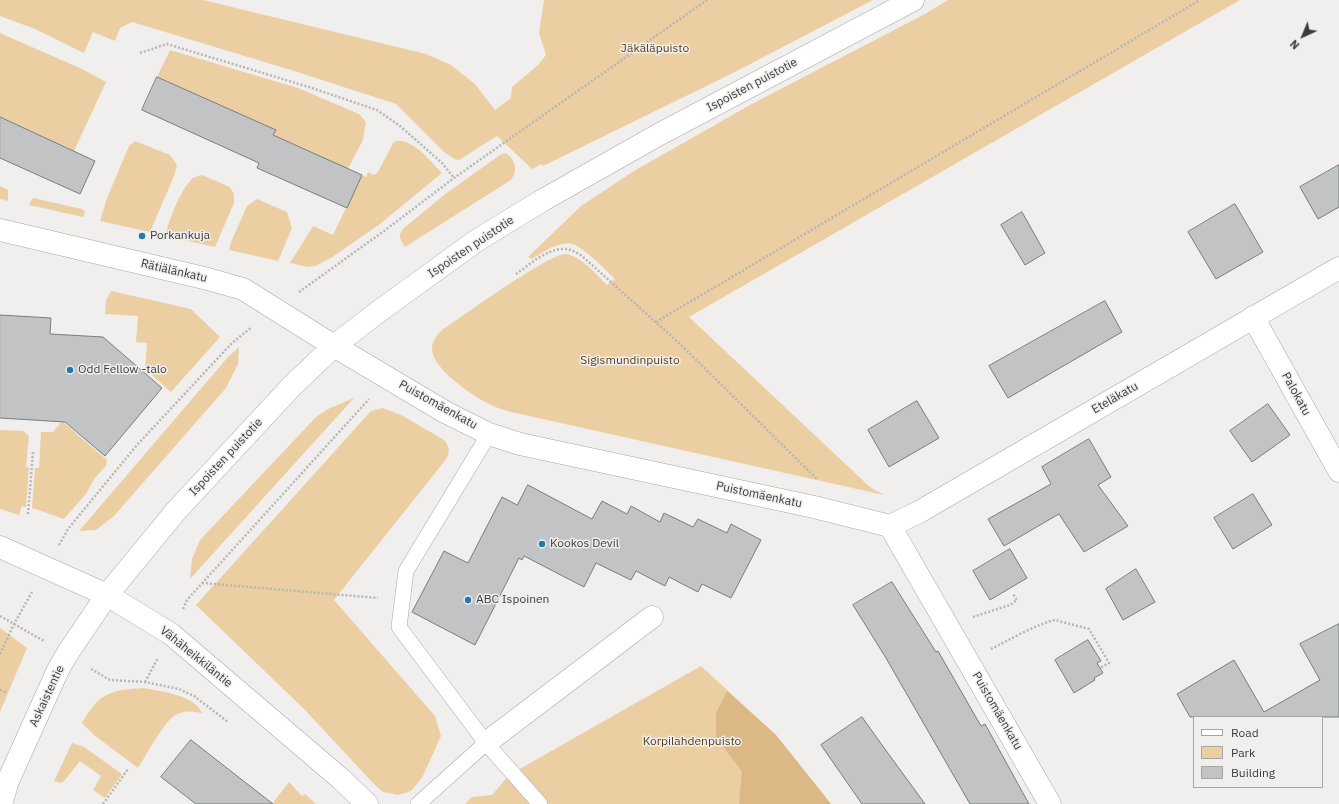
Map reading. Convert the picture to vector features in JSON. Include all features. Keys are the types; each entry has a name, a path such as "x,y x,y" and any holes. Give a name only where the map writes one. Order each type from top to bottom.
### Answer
{"street":[{"name":"Ispoisten puistotie","path":"107,595 176,511 290,386 334,346 378,312 470,246 543,200 658,134 913,0"},
{"name":"Rätiälänkatu","path":"0,230 208,279 243,289 334,346"},
{"name":"Eteläkatu","path":"890,526 919,512 1339,268"},
{"name":"Palokatu","path":"1253,317 1339,471"},
{"name":"Puistomäenkatu","path":"334,346 445,412 489,434 520,444 814,507 890,526 1050,804"},
{"name":"Vähäheikkiläntie","path":"0,546 107,595 171,634 336,774 367,804"},
{"name":"Askaistentie","path":"1,804 8,781 67,654 107,595"},
{"path":"486,744 652,617"}],"lane":[{"path":"489,434 406,570 399,627 486,744 540,804"},
{"path":"418,804 486,744"}],"path":[{"path":"324,276 454,178 707,0"},
{"path":"656,322 1200,0"},
{"path":"140,53 167,44 309,87 377,110 400,126 442,163 454,178"},
{"path":"516,274 546,254 561,248 571,250 582,256 656,322 819,481"},
{"path":"68,529 137,445 232,343"},
{"path":"187,600 368,400"},
{"path":"28,514 34,452"},
{"path":"202,583 402,601"},
{"path":"974,616 1010,605 1017,600 1013,594"},
{"path":"0,616 14,624 0,654"},
{"path":"994,648 1029,630 1055,620 1089,629 1109,663 1100,668"},
{"path":"110,680 145,682 179,689 194,696 230,723"},
{"path":"0,690 7,693"},
{"path":"103,804 128,769"}],"green space":[{"name":"Jäkäläpuisto","path":"0,0 203,0 426,54 451,65 475,84 495,110 511,98 512,87 538,65 546,55 539,33 544,0 873,0 733,73 543,166 542,164 532,169 497,136 459,160 454,159 444,152 396,104 291,70 132,22 120,28 115,41 93,32 84,53 35,29 0,16"},
{"name":"Sigismundinpuisto","path":"948,0 1240,0 689,317 870,487 884,495 508,411 493,406 475,396 455,382 439,365 434,357 432,346 435,338 442,330 525,274 557,256 566,254 572,255 588,266 607,285 615,279 582,249 572,244 561,244 546,250 532,259 528,257 581,206 634,171 750,105 923,15"},
{"path":"0,33 82,69 106,82 74,151 0,117"},
{"path":"170,50 298,88 359,114 366,122 363,140 348,169 273,135 275,130 157,77"},
{"path":"135,141 170,155 177,165 174,176 150,232 100,221 107,198 129,146"},
{"path":"396,141 403,141 415,147 442,173 380,224 331,258 315,266 308,267 290,263 313,226 333,235 362,175 366,177 368,172 374,175 378,172 393,143"},
{"path":"506,153 515,165 515,173 511,180 405,247 400,238 400,233 404,228 444,195 500,155"},
{"path":"202,175 230,187 234,194 234,203 215,247 165,236 172,214 183,191 192,179"},
{"path":"0,186 8,190 8,201 0,199"},
{"path":"33,198 82,209 85,212 83,217 29,205"},
{"path":"257,199 287,212 292,228 278,261 229,250 247,206"},
{"path":"111,291 191,309 220,337 171,392 145,369 147,343 136,342 138,316 105,314 106,300"},
{"path":"239,347 238,364 226,388 114,516 96,530 79,531 228,357"},
{"path":"354,398 190,579 192,559 200,540 317,416 330,408"},
{"path":"383,408 403,416 444,440 449,451 447,458 334,600 435,716 441,736 422,778 411,791 398,795 383,792 373,783 304,709 196,605 371,411"},
{"path":"62,421 107,460 106,466 94,479 86,494 64,519 32,508 35,468 39,468 41,432 53,432"},
{"path":"0,430 23,431 29,436 26,467 29,467 26,507 22,506 19,515 0,509"},
{"path":"0,628 27,648 0,712"},
{"name":"Korpilahdenpuisto","path":"701,666 776,735 831,804 465,804 472,797 492,795 509,775"},
{"path":"143,688 167,692 185,698 198,707 202,713 191,711 184,712 177,714 170,719 160,732 138,768 94,735 82,723 94,705 106,695 122,690"},
{"path":"72,743 84,747 122,774 105,798 93,790 101,776 80,761 64,781 61,783 54,781"},
{"path":"289,782 302,796 305,794 316,804 272,804"}],"shaded area":[{"path":"727,691 776,735 831,804 739,804 742,771 716,738 716,713"}],"building":[{"path":"157,77 276,130 273,135 362,175 347,208 257,168 259,163 142,110"},
{"path":"0,117 95,161 80,194 0,158"},
{"path":"1339,165 1339,207 1318,219 1300,187"},
{"path":"1235,204 1263,252 1216,279 1188,232"},
{"path":"1022,212 1045,253 1025,265 1001,225"},
{"path":"1105,301 1122,332 1008,398 989,366"},
{"name":"Odd Fellow -talo","path":"0,315 51,318 50,334 103,337 162,388 105,456 65,422 0,418"},
{"path":"917,401 939,438 889,467 868,430"},
{"path":"1268,404 1290,435 1252,462 1230,431"},
{"path":"1089,439 1111,477 1098,485 1128,526 1084,552 1059,514 1004,546 988,519 1051,484 1042,467"},
{"path":"528,485 592,519 602,501 627,514 631,506 660,522 664,513 693,527 698,519 727,533 731,524 761,540 731,598 702,584 698,592 669,577 665,586 636,571 631,580 596,563 584,587 524,556 522,560 519,558 475,645 412,612 444,551 468,563 502,497 517,505"},
{"path":"1253,494 1272,525 1233,549 1214,518"},
{"path":"1010,549 1027,578 990,600 973,571"},
{"path":"1136,569 1155,602 1123,620 1106,589"},
{"path":"892,582 936,652 938,651 981,726 985,724 1029,804 970,804 886,658 853,605"},
{"path":"1339,624 1339,717 1190,717 1177,694 1234,660 1264,712 1320,680 1300,644"},
{"path":"1088,640 1101,661 1097,663 1103,673 1094,678 1095,680 1074,693 1055,660"},
{"path":"862,717 925,804 862,804 821,745"},
{"path":"191,740 273,804 196,804 161,777"}],"place":[{"name":"Porkankuja","path":"142,236"},
{"name":"Odd Fellow -talo","path":"70,370"},
{"name":"Kookos Devil","path":"542,544"},
{"name":"ABC Ispoinen","path":"468,600"}]}
